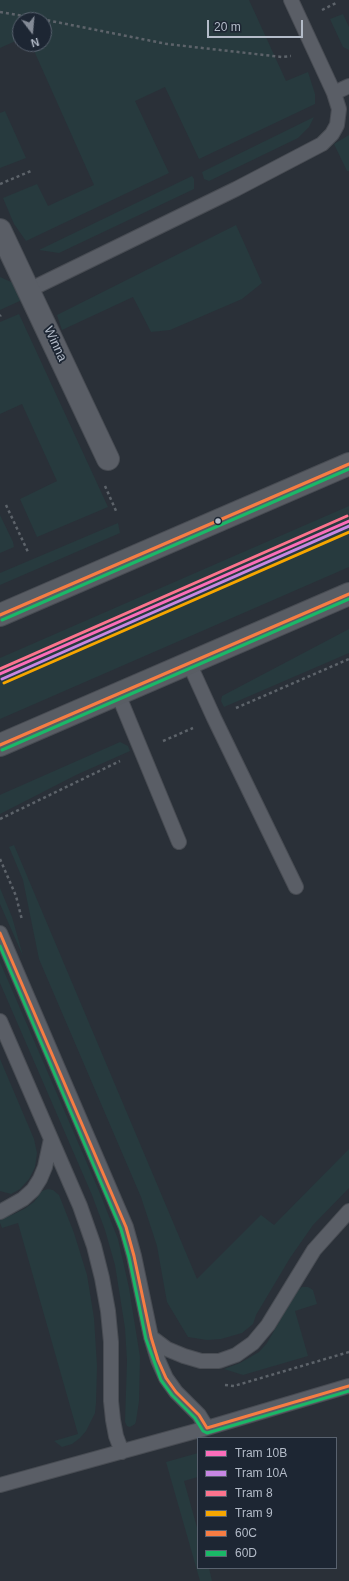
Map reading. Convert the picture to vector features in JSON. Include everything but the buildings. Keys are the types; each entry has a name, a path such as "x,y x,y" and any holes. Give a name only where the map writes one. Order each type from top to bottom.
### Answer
{"main road":[{"path":"0,615 349,464"},
{"path":"0,745 349,594"}],"street":[{"name":"Winna","path":"0,230 108,459"}],"lane":[{"path":"29,290 229,192 322,144 332,134 337,125 339,109 334,93 316,52 291,0"},
{"path":"334,93 349,86"},
{"path":"189,663 296,887"},
{"path":"118,694 179,842"},
{"path":"0,933 126,1228 134,1256 151,1337 166,1378 176,1392 200,1414 207,1428"},
{"path":"0,1021 80,1206 94,1246 102,1278 111,1342 111,1401 113,1420 116,1436 122,1452"},
{"path":"0,1212 23,1199 33,1190 45,1167 51,1139"},
{"path":"151,1337 167,1349 201,1361 219,1361 236,1355 254,1343 268,1325 314,1250 349,1211"},
{"path":"0,1485 207,1428 349,1386"}],"path":[{"path":"321,11 338,2"},
{"path":"0,12 167,44 282,57 316,52"},
{"path":"0,184 32,171"},
{"path":"104,485 117,513"},
{"path":"6,505 28,552"},
{"path":"0,819 141,751 349,659"},
{"path":"0,859 16,896 23,924"},
{"path":"201,1361 215,1382 227,1386 234,1386 349,1352"}],"green space":[{"path":"0,0 249,0 286,81 308,72 315,94 315,104 199,159 165,87 135,101 169,173 26,241 14,224 3,198 37,184 48,206 94,185 35,52 52,52 52,12 12,12 12,43 0,48"},
{"path":"343,14 349,27 349,50 343,47 330,19"},
{"path":"5,111 26,158 0,168 0,113"},
{"path":"314,117 309,127 298,138 209,181 204,179 202,172"},
{"path":"349,135 349,171 347,171 334,144"},
{"path":"192,176 194,179 194,189 59,253 39,250"},
{"path":"236,225 262,283 242,299 170,330 151,332 133,297 62,330 57,315"},
{"path":"0,277 18,285 24,299 0,310"},
{"path":"19,314 108,507 37,537 20,499 57,481 22,404 0,414 0,322"},
{"path":"349,506 349,567 0,719 0,658"},
{"path":"0,515 14,547 0,553"},
{"path":"118,523 120,533 0,585 0,573"},
{"path":"349,629 349,653 224,707 221,701 222,696"},
{"path":"120,742 128,746 130,751 76,775 0,814 0,795"},
{"path":"14,845 197,1279 261,1215 274,1225 349,1149 349,1188 313,1225 290,1258 256,1315 253,1324 242,1333 221,1339 207,1340 188,1337 167,1302 157,1246 141,1197 39,959 23,880 9,847"},
{"path":"0,888 12,917 23,956 0,904"},
{"path":"0,962 99,1191 118,1239 129,1288 140,1357 139,1401 135,1424 130,1427 127,1426 125,1422 127,1361 125,1328 115,1265 105,1230 92,1195 0,983"},
{"path":"0,1059 34,1139 37,1153 35,1167 29,1179 20,1189 11,1194 0,1191"},
{"path":"48,1189 53,1190 59,1195 74,1233 87,1275 94,1318 97,1366 95,1413 86,1431 80,1438 72,1444 62,1447 54,1441 78,1434 18,1223 2,1228 0,1223 0,1219 24,1209 34,1202 42,1191"},
{"path":"302,1287 308,1287 313,1290 317,1304 295,1311 308,1356 243,1375 224,1369 240,1363 259,1352 267,1343 297,1291"},
{"path":"197,1453 197,1477 184,1481 197,1527 197,1569 209,1569 212,1581 200,1581 166,1462"}],"tram line":[{"name":"8","path":"0,669 347,516"},
{"name":"10B","path":"0,674 349,521"},
{"name":"10A","path":"2,679 349,526"},
{"name":"9","path":"4,683 349,532"}],"transit line":[{"name":"60C","path":"0,615 349,464"},
{"name":"60D","path":"2,620 349,469"},
{"name":"60C","path":"0,745 349,594"},
{"name":"60D","path":"2,750 349,599"},
{"name":"60C","path":"0,933 126,1227 134,1256 151,1337 158,1360 166,1378 176,1392 199,1415 207,1428"},
{"name":"60D","path":"0,946 121,1229 129,1257 146,1339 161,1380 172,1395 195,1418 203,1431 207,1433 349,1391"},
{"name":"60C","path":"207,1428 349,1386"}]}
